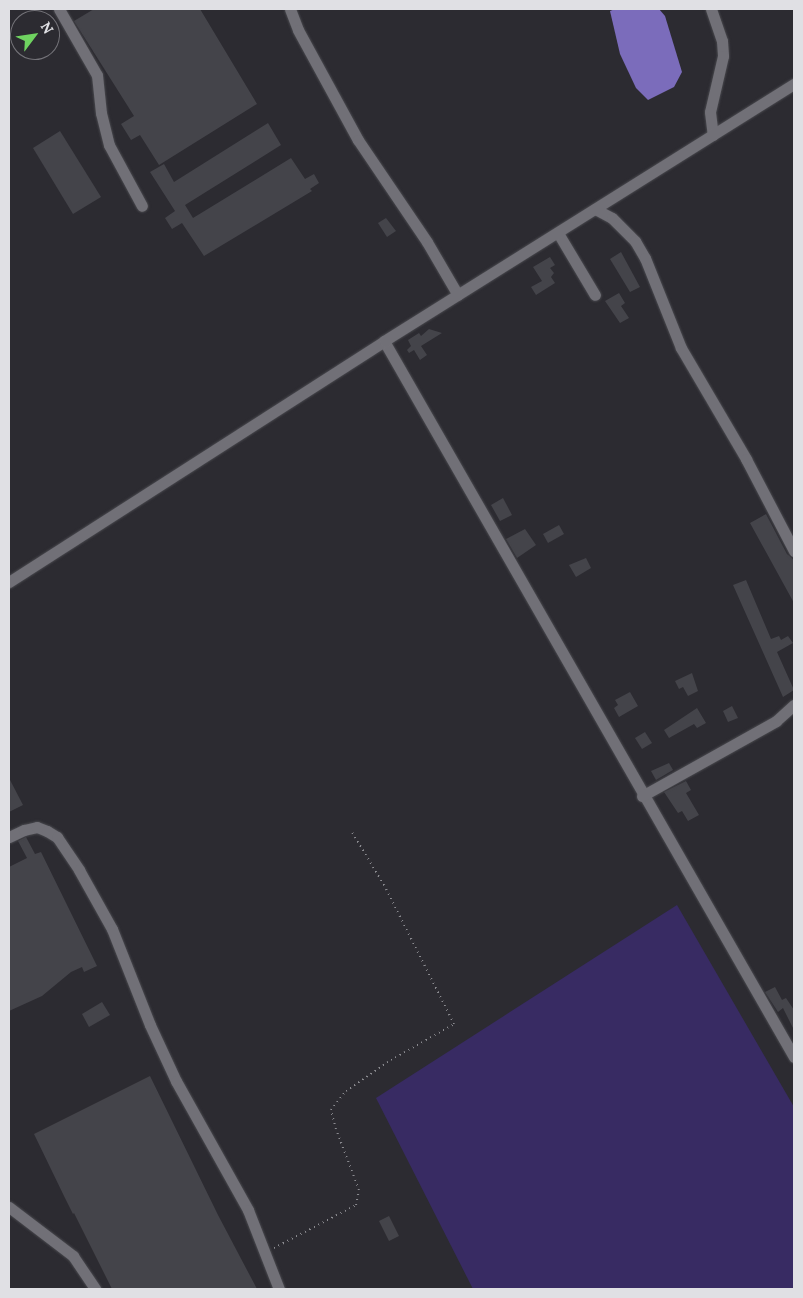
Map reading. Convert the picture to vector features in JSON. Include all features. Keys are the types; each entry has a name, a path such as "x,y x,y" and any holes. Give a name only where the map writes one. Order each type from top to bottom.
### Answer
{"street":[{"path":"59,9 97,75 101,113 109,145 142,206"},
{"path":"290,9 298,30 358,140 427,242 458,295"},
{"path":"711,9 722,41 723,56 710,112 713,135"},
{"path":"9,582 384,341 558,234 794,84"},
{"path":"595,209 612,218 635,240 645,258 682,348 746,459 794,551"},
{"path":"558,234 595,295"},
{"path":"384,341 642,796 794,1057"},
{"path":"642,796 776,721 794,705"},
{"path":"9,837 24,830 37,828 47,831 57,837 79,870 112,930 150,1025 176,1081 238,1188 279,1289"},
{"path":"9,1207 74,1256 95,1289"}],"path":[{"path":"265,1252 356,1205 360,1190 336,1130 331,1110 346,1091 391,1060 454,1024 388,893 352,832"}],"shaded area":[{"path":"615,9 659,9 665,16 682,72 674,87 648,100 636,88 620,54 610,11"},
{"path":"677,905 794,1107 794,1289 473,1289 376,1098"}],"building":[{"path":"94,9 200,9 257,104 159,165 140,135 131,140 121,124 134,116 74,21"},
{"path":"268,123 281,145 185,205 193,218 291,158 305,179 314,174 319,183 310,189 312,191 204,256 182,223 172,229 165,218 175,211 150,172 164,164 174,182"},
{"path":"60,131 101,197 73,214 33,148"},
{"path":"386,218 396,231 387,237 378,223"},
{"path":"621,252 640,287 630,292 610,259"},
{"path":"550,257 555,265 550,268 554,273 551,277 555,283 536,295 531,287 542,281 533,267"},
{"path":"619,293 625,303 621,306 629,318 620,323 605,301"},
{"path":"429,329 442,333 421,346 427,355 420,360 414,350 409,353 407,350 411,346 408,340 419,333 421,336"},
{"path":"503,498 512,515 500,521 491,505"},
{"path":"766,514 787,554 794,560 794,603 750,523"},
{"path":"559,525 564,534 548,543 543,534"},
{"path":"525,529 536,545 517,558 506,539"},
{"path":"586,558 591,568 576,577 569,565"},
{"path":"746,580 771,639 779,636 781,640 788,636 793,643 777,652 794,690 783,697 733,585"},
{"path":"692,673 698,691 688,696 683,687 679,689 675,681"},
{"path":"630,692 638,706 619,717 614,708 618,705 615,700"},
{"path":"732,706 738,718 728,722 723,711"},
{"path":"697,708 706,723 697,728 694,724 669,738 664,730"},
{"path":"645,732 652,743 642,749 635,738"},
{"path":"669,763 673,770 656,780 651,771"},
{"path":"9,778 23,805 9,812"},
{"path":"686,781 691,790 686,793 699,815 688,821 682,811 678,813 664,792"},
{"path":"26,837 35,854 41,852 97,966 84,972 82,967 71,972 42,996 9,1011 9,867 27,858 18,841"},
{"path":"775,987 782,1000 786,998 794,1010 794,1030 783,1008 778,1012 765,992"},
{"path":"102,1002 110,1015 89,1027 82,1014"},
{"path":"150,1076 218,1215 257,1289 112,1289 73,1214 34,1134"},
{"path":"389,1216 399,1236 389,1241 379,1221"}]}
